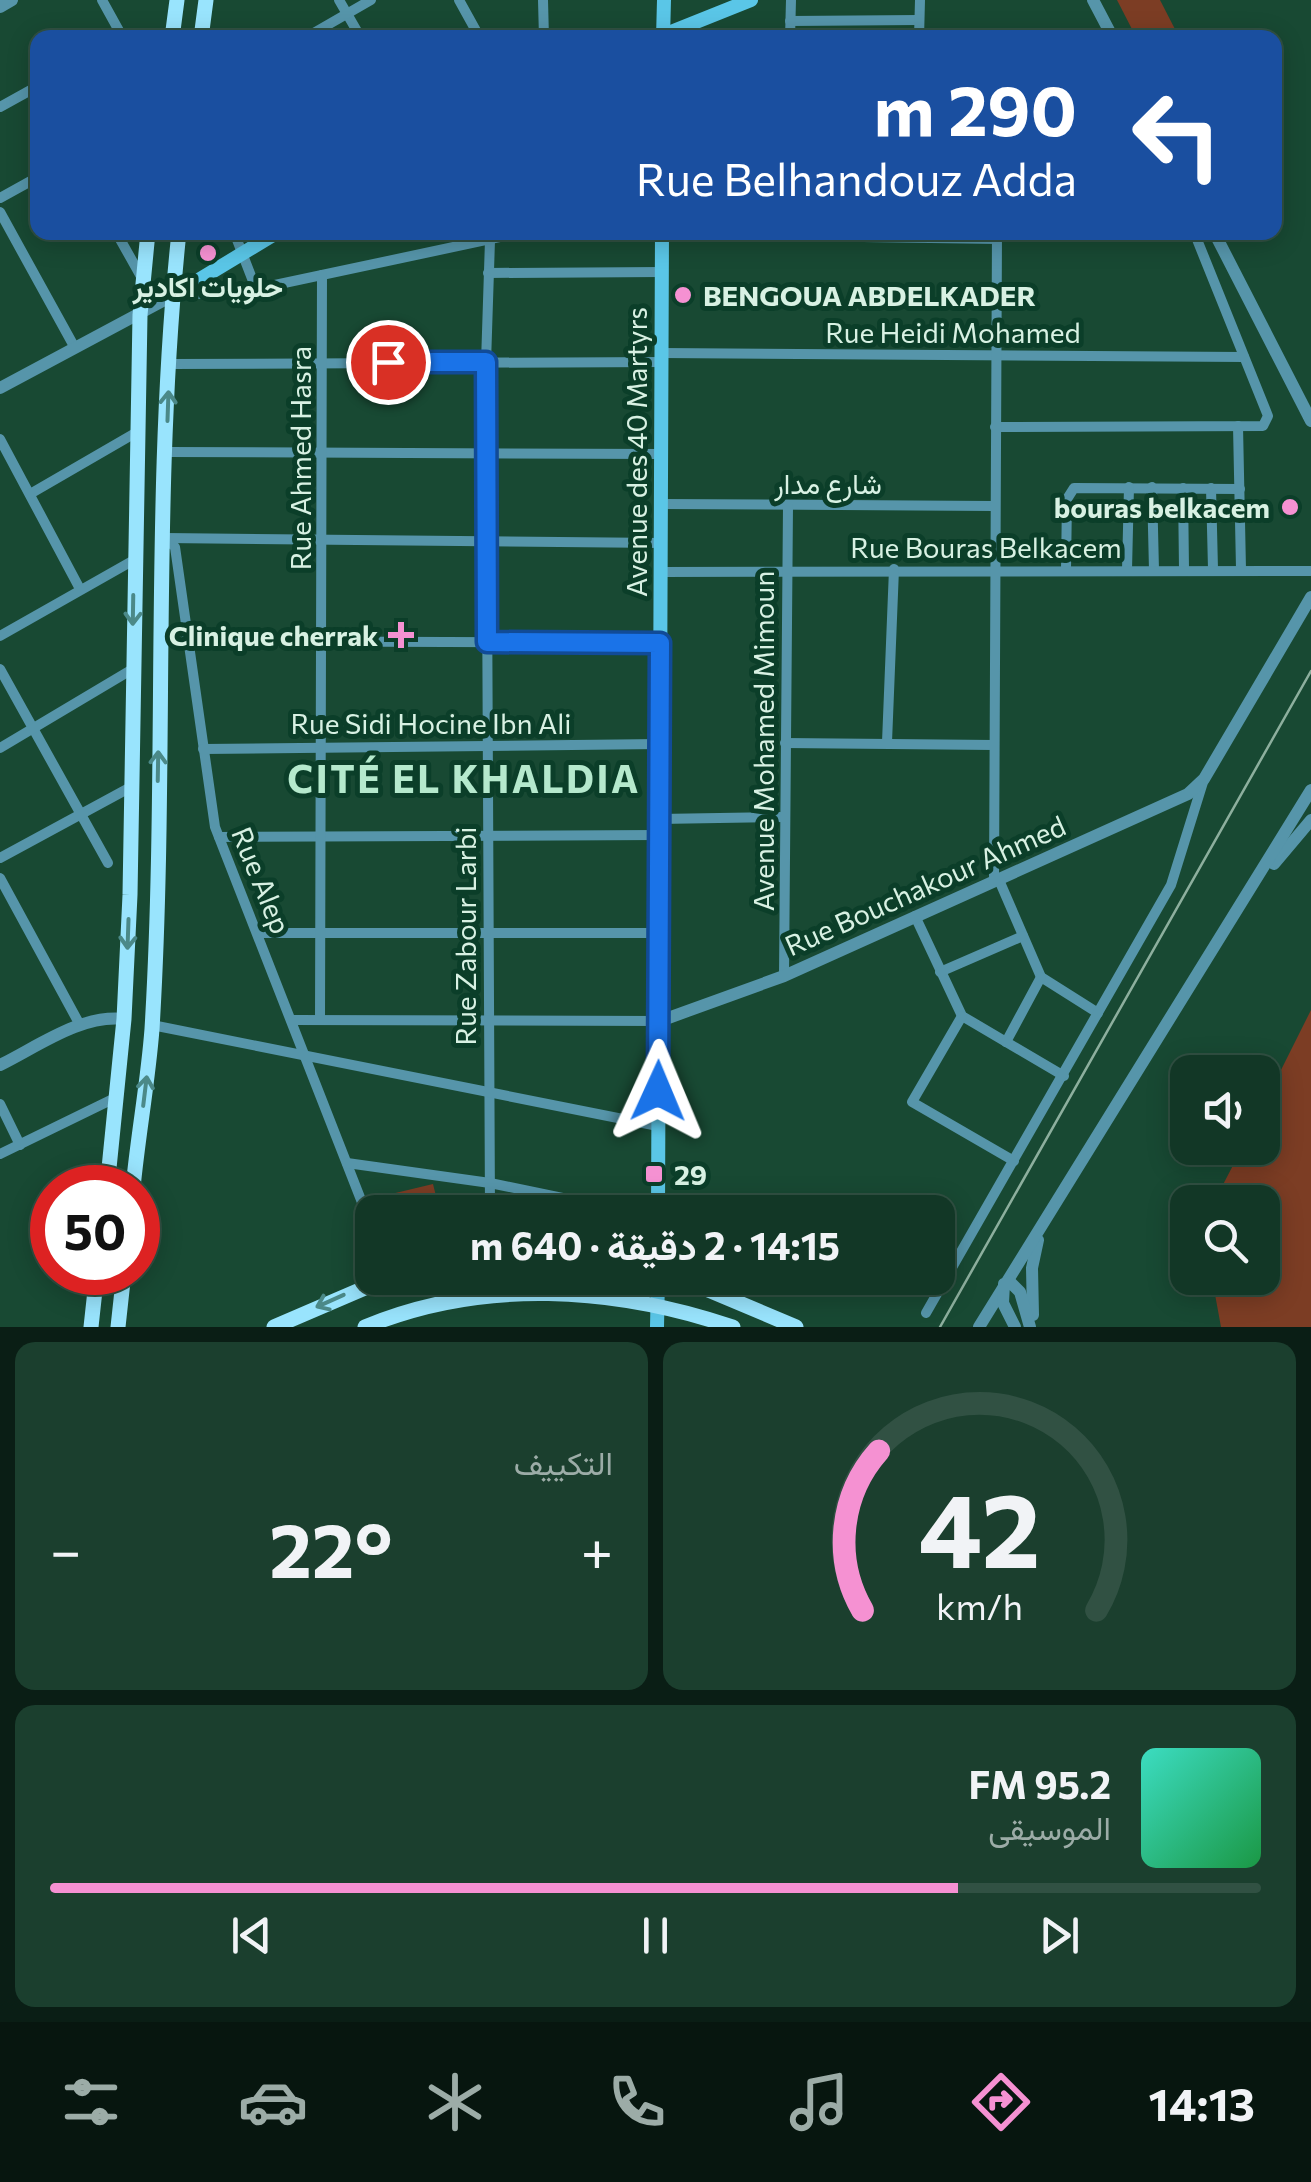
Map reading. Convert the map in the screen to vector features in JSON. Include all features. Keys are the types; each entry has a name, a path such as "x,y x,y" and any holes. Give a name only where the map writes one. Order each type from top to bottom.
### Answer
{"main road":[{"path":"173,30 177,0"},
{"path":"203,30 206,0"},
{"path":"662,30 664,0"},
{"path":"676,30 751,0"},
{"path":"109,1165 124,1019 140,314 147,240"},
{"path":"136,1165 152,1025 166,452 178,240"},
{"path":"172,296 264,240"},
{"name":"Avenue des 40 Martyrs","path":"658,1195 662,240"},
{"path":"274,1327 355,1292"},
{"path":"91,1327 94,1295"},
{"path":"118,1327 121,1295"},
{"path":"366,1327 410,1319 470,1295"},
{"path":"569,1295 658,1306 733,1327"},
{"path":"657,1327 658,1295"},
{"path":"720,1295 796,1327"}],"street":[{"path":"0,6 12,0"},
{"path":"102,0 119,30"},
{"path":"340,0 356,30"},
{"path":"319,30 371,0"},
{"path":"459,0 476,30"},
{"path":"542,0 544,30"},
{"path":"790,30 791,0"},
{"path":"919,30 920,0"},
{"path":"1093,0 1109,30"},
{"path":"790,21 919,20"},
{"path":"0,107 30,90"},
{"path":"0,198 30,182"},
{"path":"0,212 75,348"},
{"path":"120,240 143,280"},
{"path":"238,240 256,289"},
{"path":"0,388 172,296 256,289 469,240"},
{"name":"Rue Zabour Larbi","path":"482,240 488,273 486,1022 490,1195"},
{"path":"997,240 997,881 1041,977 1098,1013"},
{"path":"995,427 1263,426 1268,416 1198,240"},
{"path":"1218,240 1311,420"},
{"path":"488,273 662,272"},
{"name":"Rue Ahmed Hasra","path":"320,1019 322,274"},
{"name":"Rue Heidi Mohamed","path":"170,364 662,357 1244,357"},
{"path":"1238,426 1241,569"},
{"path":"30,494 137,432"},
{"path":"0,439 80,589"},
{"path":"166,452 661,454"},
{"path":"1066,569 1066,499 1079,486 1240,489"},
{"path":"1128,570 1129,486"},
{"path":"1152,487 1154,570"},
{"path":"1182,488 1184,569"},
{"path":"1212,488 1213,569"},
{"name":"شارع مدار","path":"661,504 994,506"},
{"name":"Avenue Mohamed Mimoun","path":"784,976 788,506"},
{"path":"164,538 662,542"},
{"name":"Rue Alep","path":"164,538 175,547 186,641 219,838 260,933 359,1195"},
{"path":"0,636 134,560"},
{"path":"887,742 894,569"},
{"name":"Rue Bouras Belkacem","path":"661,572 1311,571"},
{"path":"926,1313 1171,885 1204,780 1311,597"},
{"path":"186,641 660,643"},
{"path":"0,669 108,863"},
{"path":"0,748 35,731 132,670"},
{"path":"786,743 994,745"},
{"name":"Rue Sidi Hocine Ibn Ali","path":"203,748 660,744"},
{"name":"Rue Bouchakour Ahmed","path":"660,1021 784,976 1188,794 1204,780"},
{"path":"0,858 131,787"},
{"path":"979,1327 1311,790"},
{"path":"659,818 785,817"},
{"path":"1249,895 1311,820"},
{"path":"219,838 659,835"},
{"path":"0,878 80,1025"},
{"path":"914,916 962,1016 1064,1076"},
{"path":"260,933 660,933"},
{"path":"940,972 1024,936"},
{"path":"1006,1042 1041,977"},
{"path":"962,1016 912,1102 1014,1161"},
{"path":"0,1065 80,1025 106,1017 124,1019"},
{"path":"292,1020 660,1021"},
{"path":"152,1025 658,1126"},
{"path":"0,1154 116,1097"},
{"path":"0,1104 20,1144"},
{"path":"346,1162 548,1195"},
{"path":"1032,1327 1032,1268 1042,1228"},
{"path":"1004,1284 1003,1303 1016,1327"},
{"path":"1004,1284 1018,1288 1032,1327"}],"shaded area":[{"path":"1117,0 1160,0 1175,30 1132,30"},
{"path":"1311,1010 1311,1327 1221,1327 1215,1295 1280,1295 1280,1185 1223,1185 1233,1165 1280,1165 1280,1072"},
{"path":"433,1184 436,1195 387,1195"}],"railway":[{"path":"940,1327 1311,671"}],"place":[{"name":"حلويات اكادير","path":"208,253"},
{"name":"BENGOUA ABDELKADER","path":"683,295"},
{"name":"bouras belkacem","path":"1290,507"},
{"name":"Clinique cherrak","path":"401,635"},
{"name":"29","path":"654,1174"}],"district":[{"name":"CITÉ EL KHALDIA","path":"464,777"}],"route":[{"path":"388,362 486,362 487,642 660,643 658,1091"}]}
